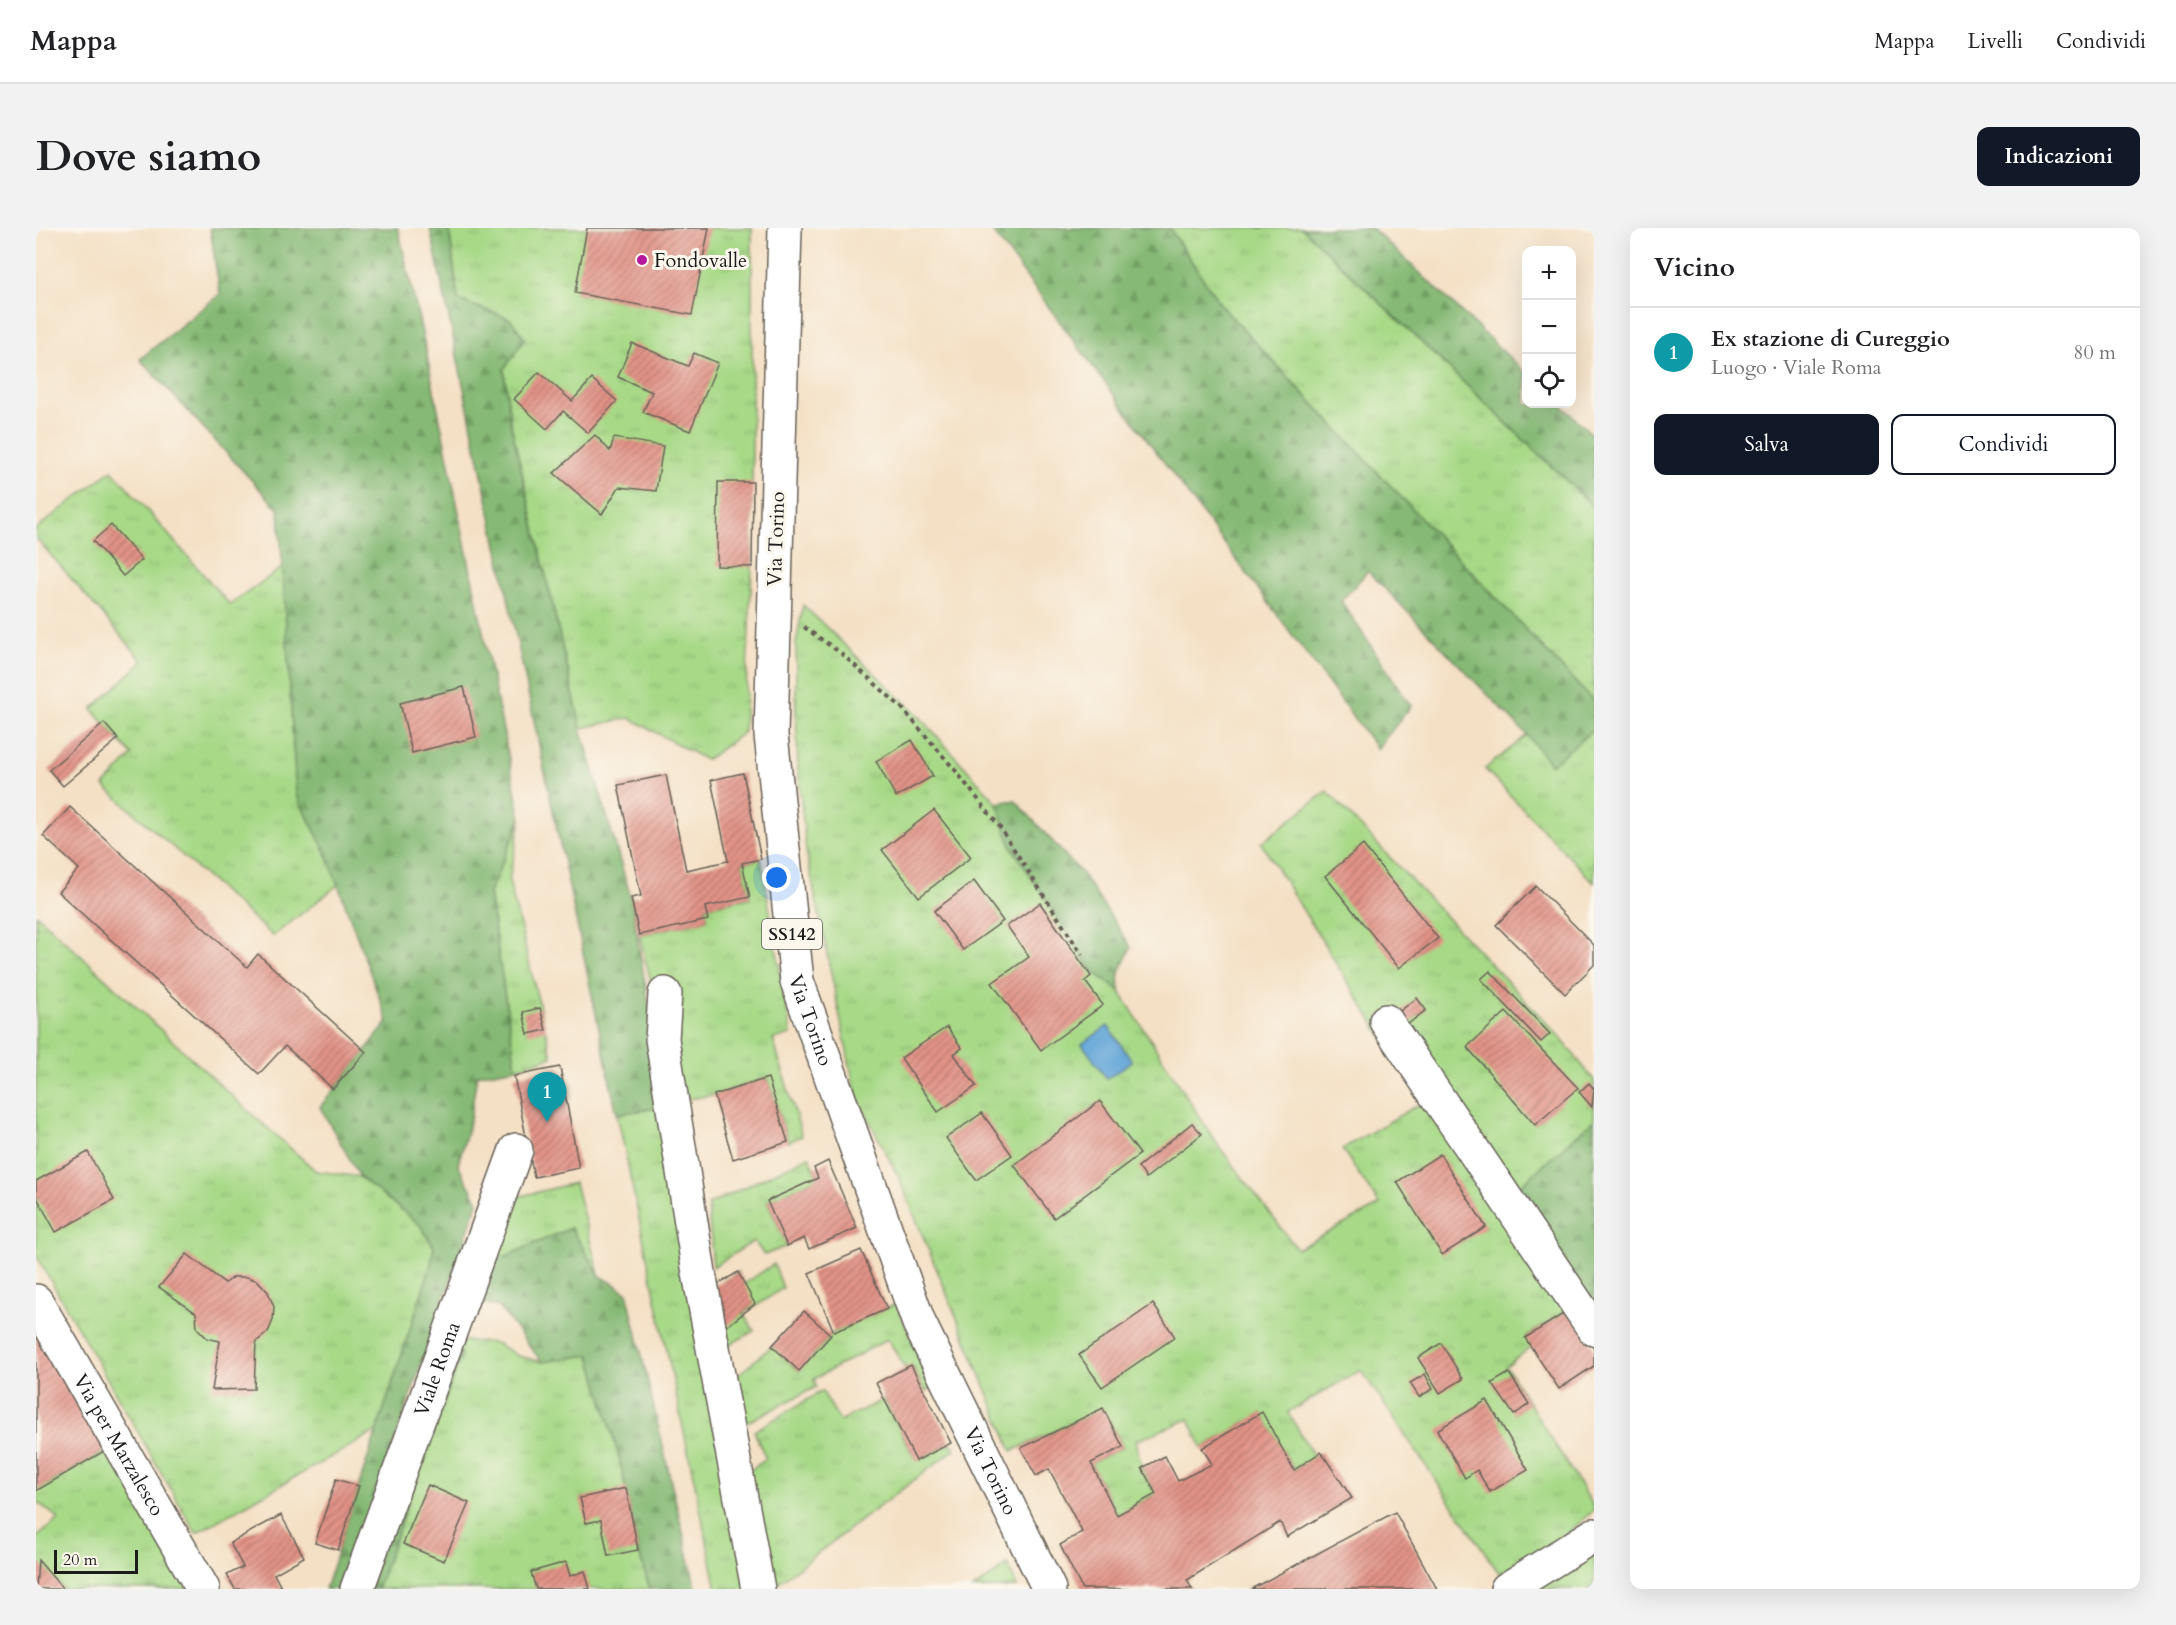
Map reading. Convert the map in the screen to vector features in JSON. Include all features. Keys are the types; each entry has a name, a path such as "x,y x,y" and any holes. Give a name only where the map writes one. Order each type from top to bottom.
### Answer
{"street":[{"name":"Via Torino","path":"784,228 771,735 797,981 919,1323 1049,1589"},
{"path":"665,994 662,1040 699,1273 758,1589"},
{"path":"1386,1021 1594,1329"},
{"name":"Viale Roma","path":"357,1589 516,1149"},
{"name":"Via per Marzalesco","path":"36,1301 203,1589"},
{"path":"1507,1589 1594,1534"}],"path":[{"path":"774,608 842,654 902,708 999,826 1082,955"}],"green space":[{"path":"210,228 398,228 425,346 521,819 489,893 516,1068 477,1075 470,1120 458,1165 478,1202 343,1589 325,1589 431,1265 434,1247 420,1225 360,1177 320,1107 388,1022 328,857 296,794 279,510 140,359 220,294"},
{"path":"430,228 449,228 458,300 510,319 525,339 504,369 510,421 581,728 631,898 665,1107 617,1114"},
{"path":"449,228 752,228 752,567 744,732 706,760 630,718 581,728 510,421 504,369 510,319 458,300"},
{"path":"990,228 1169,228 1223,308 1594,702 1594,729 1551,765 1527,735 1368,571 1341,601 1411,706 1377,749"},
{"path":"1169,228 1302,228 1594,507 1594,702 1223,308"},
{"path":"1302,228 1372,228 1522,369 1522,408 1564,408 1594,436 1594,507"},
{"path":"112,470 230,605 283,567 296,794 328,857 338,885 273,936 104,786 132,755 92,709 143,661 36,538 36,529"},
{"path":"803,605 920,717 997,803 1011,846 1092,970 1120,992 1215,1141 1297,1249 1380,1205 1342,1149 1423,1102 1261,843 1327,791 1559,1036 1594,1080 1594,1120 1511,1194 1569,1310 1526,1337 1531,1347 1506,1366 1594,1507 1594,1510 1560,1541 1501,1576 1361,1370 1288,1412 1314,1457 1294,1470 1262,1413 1202,1448 1189,1419 1135,1441 1142,1468 1156,1494 1117,1515 1091,1463 1123,1447 1103,1409 1012,1451 898,1176 856,1095 806,851 798,769 796,707 796,644"},
{"path":"1594,729 1594,883 1485,769 1527,735 1552,764"},
{"path":"1015,800 1083,875 1131,947 1119,974 1120,992 1092,970 1011,846 997,803"},
{"path":"521,819 509,881 552,1057 516,1068 489,893"},
{"path":"761,859 791,1035 773,1039 802,1136 788,1142 768,1078 714,1095 688,1099 677,1082 639,935 708,920 705,907 750,898 742,863"},
{"path":"36,914 316,1171 360,1177 420,1225 434,1247 431,1265 377,1431 196,1533 36,1255"},
{"path":"665,1107 750,1589 717,1589 617,1114"},
{"path":"1594,1120 1594,1320 1511,1194"},
{"path":"809,1156 818,1178 767,1201 787,1246 764,1255 754,1241 713,1267 708,1205"},
{"path":"575,1183 599,1275 571,1228 494,1261 513,1198"},
{"path":"571,1228 599,1275 627,1292 696,1589 650,1589 638,1550 620,1461 590,1355 542,1362 499,1307 473,1301 494,1261"},
{"path":"774,1264 783,1288 744,1314 754,1331 727,1346 715,1286 738,1272 744,1284"},
{"path":"896,1304 933,1388 925,1392 912,1365 905,1368 888,1339 814,1379 816,1387 736,1428 732,1380 772,1346 799,1371 834,1332"},
{"path":"468,1341 496,1343 518,1356 542,1362 590,1355 620,1461 638,1550 650,1589 377,1589 461,1355 452,1343"},
{"path":"452,1343 461,1355 377,1589 364,1589"},
{"path":"822,1391 840,1421 884,1399 916,1461 951,1443 955,1449 770,1589 743,1475 766,1459 754,1431"},
{"path":"111,1447 190,1589 63,1589 38,1561 36,1562 36,1538 59,1519 36,1501 36,1491"},
{"path":"1594,1550 1594,1589 1536,1589"},
{"path":"1008,1565 1017,1587 973,1589"}],"water":[{"path":"1108,1026 1132,1061 1107,1079 1082,1044"}],"building":[{"name":"Fondovalle","path":"587,228 709,228 692,315 575,293"},
{"path":"632,343 688,366 694,353 718,363 690,431 643,412 652,392 618,377"},
{"path":"539,372 572,401 592,379 617,401 588,433 563,411 547,429 514,399"},
{"path":"595,435 610,451 614,438 663,446 656,491 619,487 602,514 554,473"},
{"path":"718,482 753,482 752,567 717,566"},
{"path":"111,525 142,560 123,576 93,541"},
{"path":"464,687 476,737 412,753 400,703"},
{"path":"104,723 118,739 63,786 49,770"},
{"path":"912,740 933,776 896,797 876,761"},
{"path":"743,773 761,859 742,863 750,897 705,907 708,920 639,935 631,898 641,896 618,785 666,775 686,870 728,861 711,780"},
{"path":"70,807 247,967 258,954 366,1052 333,1089 285,1046 259,1074 58,892 79,869 43,836"},
{"path":"934,810 971,857 919,897 882,850"},
{"path":"1363,845 1438,938 1399,968 1325,876"},
{"path":"974,881 1003,921 963,950 934,911"},
{"path":"1536,886 1594,945 1594,965 1565,994 1496,925"},
{"path":"1040,903 1091,976 1085,981 1103,1005 1041,1050 992,983 1029,957 1007,926"},
{"path":"1490,971 1550,1034 1541,1042 1481,979"},
{"path":"1417,998 1426,1010 1408,1024 1399,1012"},
{"path":"540,1008 546,1030 528,1034 523,1012"},
{"path":"1506,1012 1578,1088 1535,1125 1467,1047"},
{"path":"947,1027 962,1048 954,1054 976,1086 938,1112 901,1058"},
{"path":"560,1067 579,1168 534,1177 514,1076"},
{"path":"768,1078 788,1142 733,1159 714,1095"},
{"path":"1589,1083 1594,1089 1592,1107 1579,1092"},
{"path":"1100,1101 1140,1154 1054,1218 1014,1165"},
{"path":"982,1113 1012,1155 976,1180 946,1138"},
{"path":"1192,1123 1202,1134 1146,1178 1138,1167"},
{"path":"88,1152 114,1200 56,1232 36,1196 36,1181"},
{"path":"1440,1154 1486,1227 1442,1255 1397,1182"},
{"path":"828,1161 857,1228 809,1249 804,1238 787,1246 767,1201 818,1178 814,1168"},
{"path":"861,1250 887,1309 834,1332 809,1273"},
{"path":"187,1254 225,1283 234,1277 247,1277 258,1281 268,1292 274,1307 273,1320 268,1332 256,1342 254,1389 212,1390 220,1341 207,1338 197,1328 196,1313 159,1287"},
{"path":"738,1272 755,1304 722,1330 715,1286"},
{"path":"1153,1304 1175,1337 1102,1387 1079,1355"},
{"path":"1569,1310 1594,1348 1594,1366 1559,1389 1525,1338"},
{"path":"804,1311 831,1335 799,1371 772,1346"},
{"path":"36,1320 111,1447 36,1491"},
{"path":"1441,1343 1463,1379 1440,1393 1418,1358"},
{"path":"911,1365 951,1443 916,1461 876,1383"},
{"path":"1509,1373 1529,1404 1514,1415 1492,1383"},
{"path":"1425,1374 1433,1389 1419,1397 1410,1383"},
{"path":"1487,1400 1528,1470 1490,1492 1477,1470 1465,1478 1437,1430"},
{"path":"1103,1408 1123,1447 1091,1463 1117,1515 1156,1494 1142,1468 1165,1456 1178,1481 1212,1464 1202,1448 1262,1412 1294,1470 1321,1452 1352,1498 1287,1537 1280,1522 1187,1580 1192,1589 1082,1589 1060,1545 1082,1532 1049,1469 1036,1476 1021,1448"},
{"path":"336,1479 359,1486 338,1550 315,1543"},
{"path":"428,1485 469,1503 444,1561 403,1544"},
{"path":"626,1488 638,1550 608,1556 601,1520 586,1523 580,1498"},
{"path":"1395,1512 1437,1589 1251,1589"},
{"path":"281,1515 304,1557 274,1574 282,1589 235,1589 227,1575 243,1567 230,1543"},
{"path":"38,1560 63,1589 36,1589"},
{"path":"566,1562 570,1576 585,1571 590,1589 536,1589 531,1572"}],"place":[{"name":"Fondovalle","path":"642,260"},
{"name":"Ex stazione di Cureggio","path":"547,1122"}]}
